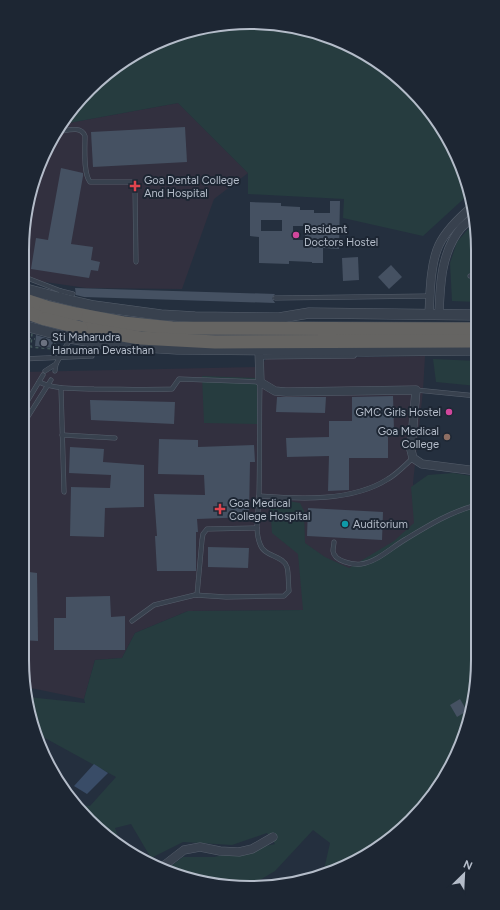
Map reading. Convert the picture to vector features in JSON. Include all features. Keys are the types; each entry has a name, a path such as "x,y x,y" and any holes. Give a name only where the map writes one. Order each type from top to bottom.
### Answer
{"highway":[{"path":"29,303 45,313 81,328 140,338 201,341 471,341"},
{"path":"29,312 76,314 123,323 172,328 471,329"}],"street":[{"path":"434,315 430,296 431,274 439,246 455,222 468,211"},
{"path":"434,315 448,249 461,228 469,221"},
{"path":"29,289 61,295 94,306 188,317 279,318 309,313 471,315"},
{"path":"29,327 70,338 110,345 258,354 471,350"},
{"path":"258,354 260,382 275,391 416,390 411,450 414,458 422,464 471,470"},
{"path":"166,864 184,850 200,846 220,851 239,852 252,849 273,837"}],"lane":[{"path":"64,131 80,129 84,132 86,172 87,178 90,182 133,182 135,186 136,262"},
{"path":"29,279 61,295 73,294"},
{"path":"275,298 430,296"},
{"path":"55,371 56,364 70,338"},
{"path":"29,359 92,356"},
{"path":"29,398 44,373 56,364"},
{"path":"39,382 47,386 61,388 136,390 172,389 179,379 260,382 259,496 257,528 260,544 264,551 285,562 287,567 289,591 284,596 226,597 197,595 154,605 132,622"},
{"path":"29,415 51,380"},
{"path":"61,388 64,492"},
{"path":"416,390 471,395"},
{"path":"62,435 115,438"},
{"path":"259,496 285,498 325,497 362,491 387,480 414,458"},
{"path":"334,542 334,556 350,564 360,564 373,560 443,518 459,510 471,507"},
{"path":"197,595 202,540 203,534 207,529 257,528"}],"path":[{"path":"32,332 56,335 54,349 31,347 31,339 32,332"}],"shaded area":[{"name":"Goa Dental College And Hospital","path":"178,103 248,173 214,199 182,289 86,288 29,279 29,236 35,199 46,165 69,123"},
{"name":"Goa Medical College Hospital","path":"425,356 423,391 413,483 422,535 303,610 188,611 135,633 122,658 95,660 84,699 31,688 29,674 29,372 260,367 266,359"}],"green space":[{"path":"236,29 264,29 293,33 321,41 348,52 373,66 396,84 416,104 434,127 454,165 464,198 423,236 343,218 344,199 248,194 248,173 178,103 69,123 84,104 115,75 127,66 165,46 207,33"},
{"path":"470,227 471,302 452,301 450,263 457,242"},
{"path":"433,359 471,361 471,385 436,382"},
{"path":"202,376 257,378 258,424 204,423"},
{"path":"453,473 471,476 471,674 467,703 454,745 434,783 416,806 396,826 373,844 348,858 324,868 330,843 313,830 275,871 258,881 236,881 207,877 171,866 183,857 214,857 275,844 267,833 232,845 183,842 152,858 131,824 115,828 118,837 104,826 84,806 90,806 116,777 43,737 32,697 85,703 84,699 95,660 122,658 135,633 188,611 303,610 298,554 272,533 270,504 277,499 300,503 304,511 305,543 325,557 349,568 394,541 414,523 411,487 428,475"}],"water":[{"path":"94,764 108,773 87,794 74,786"}],"building":[{"path":"185,127 187,162 93,167 91,132"},
{"path":"61,168 83,173 71,244 93,247 91,260 100,262 98,271 91,270 89,278 31,269 36,238 48,240"},
{"path":"330,201 340,201 339,249 323,248 323,263 289,261 289,264 259,263 259,237 250,236 250,202 281,203 281,206 300,207 300,210 314,210 314,213 330,213","holes":["261,220 282,220 282,231 261,231","293,226 305,226 305,240 293,240"]},
{"path":"358,257 359,280 343,281 342,258"},
{"path":"391,265 402,277 389,289 378,277"},
{"path":"75,288 275,294 272,298 275,303 84,297 76,295"},
{"name":"Sti Maharudra Hanuman Devasthan","path":"36,335 53,340 52,348 35,346"},
{"path":"393,396 394,431 388,431 388,458 349,458 349,490 328,491 329,456 287,457 286,438 329,437 329,421 352,421 352,397"},
{"path":"277,397 326,397 325,413 276,412"},
{"path":"90,400 175,402 174,424 91,420"},
{"path":"159,439 198,440 198,447 254,445 255,462 250,462 249,517 197,519 198,532 196,532 196,571 157,571 155,536 157,536 154,494 205,495 204,475 158,474"},
{"path":"70,447 104,449 103,462 144,465 144,507 105,508 104,537 70,536 71,487 110,488 111,475 69,473"},
{"name":"Auditorium","path":"308,508 383,512 382,540 307,536"},
{"path":"208,547 249,548 248,568 208,567"},
{"path":"29,572 37,573 38,641 29,640"},
{"path":"110,596 111,617 125,616 125,650 54,650 54,618 66,618 66,597"},
{"path":"460,699 465,708 464,713 457,717 450,705"}],"place":[{"name":"Goa Dental College And Hospital","path":"135,186"},
{"name":"Resident Doctors Hostel","path":"296,235"},
{"name":"Sti Maharudra Hanuman Devasthan","path":"44,343"},
{"name":"GMC Girls Hostel","path":"449,412"},
{"name":"Goa Medical College","path":"447,437"},
{"name":"Goa Medical College Hospital","path":"220,509"},
{"name":"Auditorium","path":"345,524"}]}
